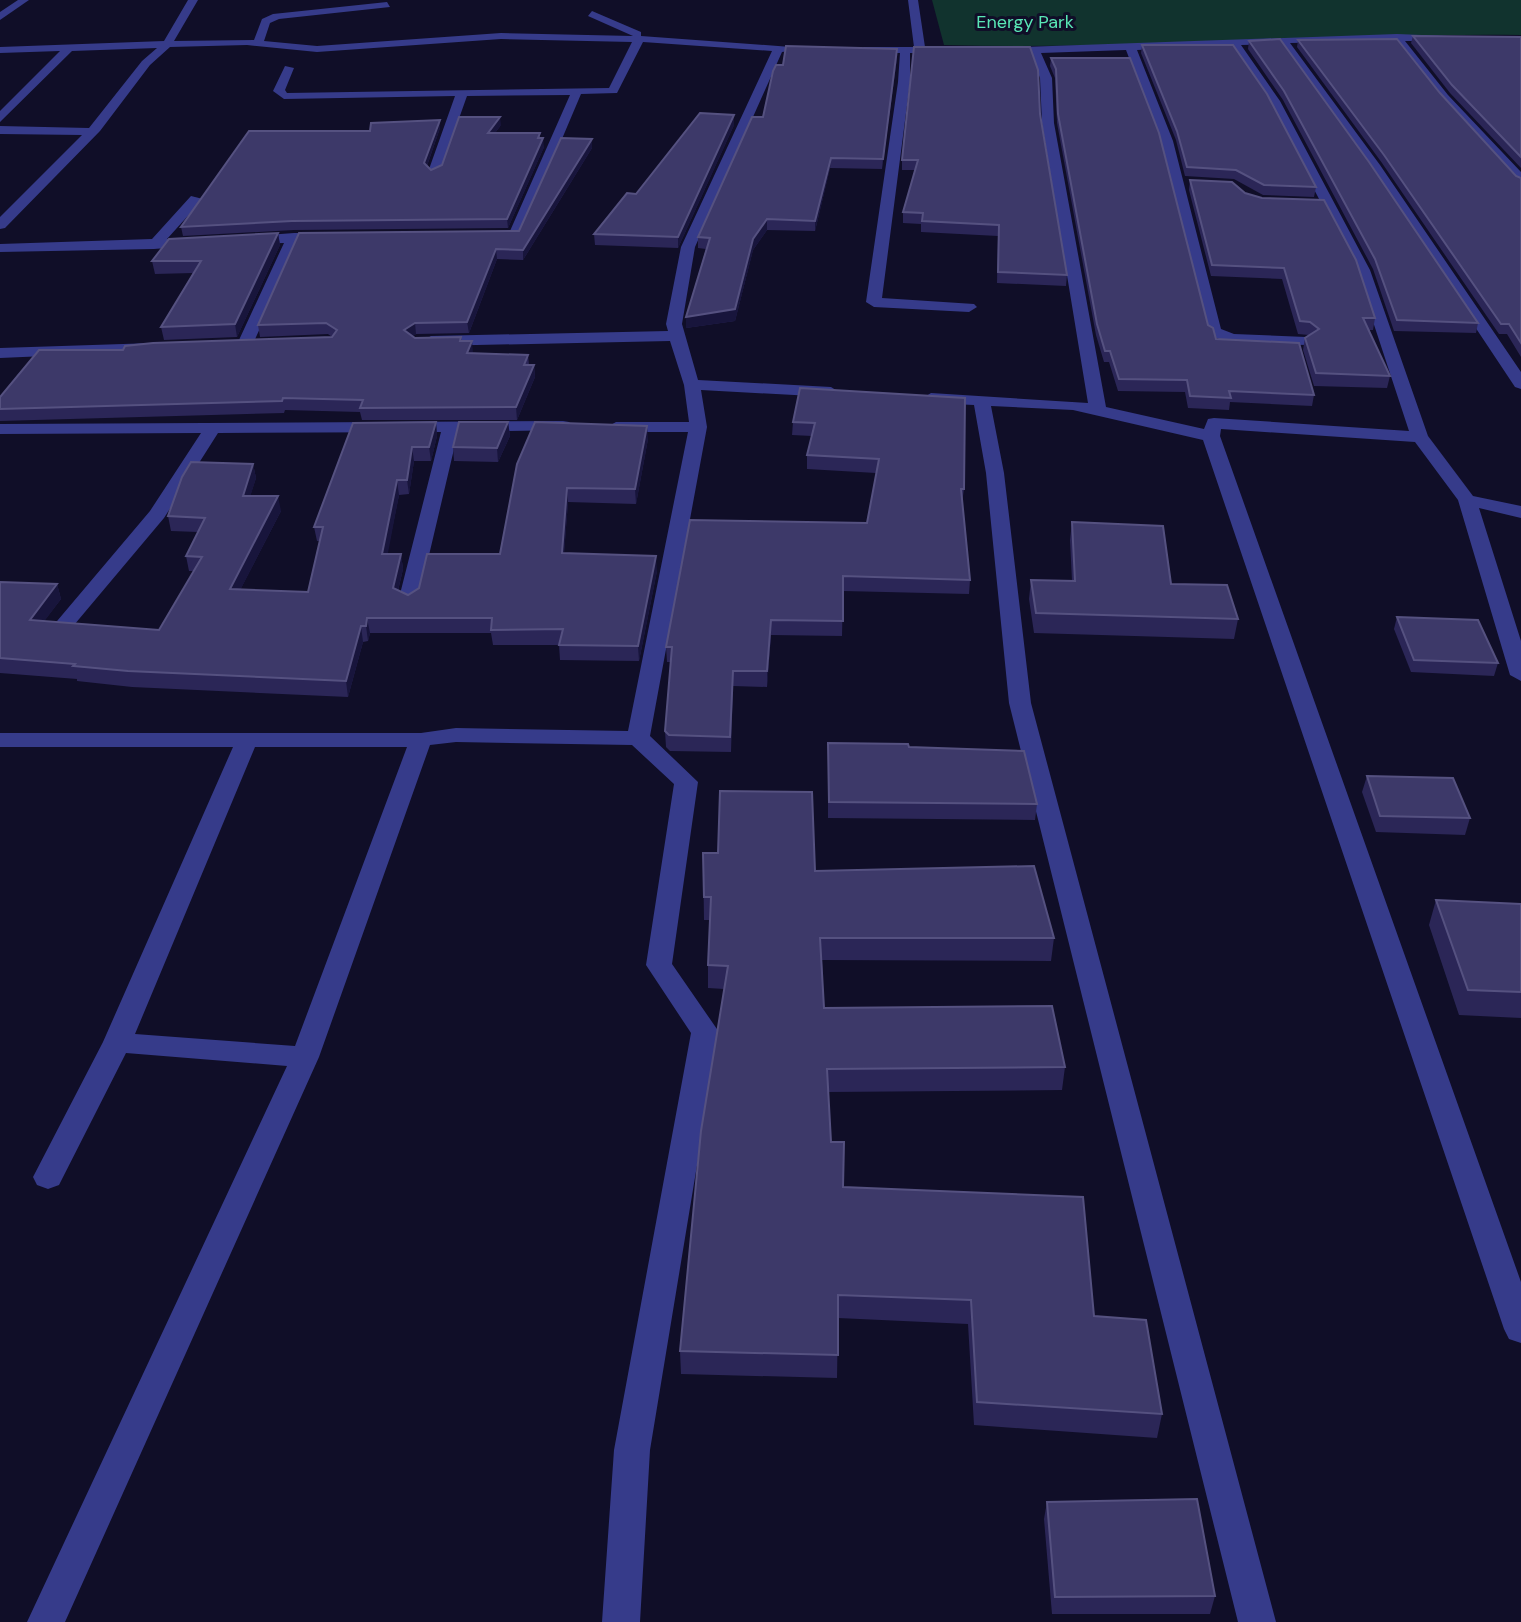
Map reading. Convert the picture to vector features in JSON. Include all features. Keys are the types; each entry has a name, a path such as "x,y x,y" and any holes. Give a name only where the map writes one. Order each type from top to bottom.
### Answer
{"street":[{"path":"0,17 24,0"},
{"path":"0,225 92,132 146,63 167,44 193,0"},
{"path":"913,0 912,50 904,82 874,302 969,307"},
{"path":"258,42 266,21 277,16 387,5"},
{"path":"592,14 645,39"},
{"path":"0,50 258,42 306,49 501,36 645,39 805,50"},
{"path":"992,50 1131,49 1397,37 1460,38"},
{"path":"1397,37 1444,97 1521,180"},
{"path":"289,68 279,91 284,96 613,91 645,39"},
{"path":"1283,41 1391,189 1521,384"},
{"path":"1235,44 1274,101 1306,158 1319,204 1375,300 1420,437 1467,500 1521,675"},
{"path":"0,118 69,48"},
{"path":"638,738 698,427 692,385 685,370 674,324 688,247 778,49"},
{"path":"1131,49 1183,184 1214,332 1232,339 1306,342"},
{"path":"847,50 963,50"},
{"path":"1035,50 1046,78 1048,123 1098,411"},
{"path":"468,236 515,235 577,91"},
{"path":"434,172 462,93"},
{"path":"0,130 92,132"},
{"path":"154,245 196,199"},
{"path":"232,240 342,236"},
{"path":"199,346 252,345 294,237"},
{"path":"0,249 216,241"},
{"path":"416,342 677,336"},
{"path":"0,353 169,347"},
{"path":"692,385 845,393"},
{"path":"906,396 1073,405 1211,436"},
{"path":"982,401 995,473 1020,703 1257,1622"},
{"path":"1420,437 1214,423 1211,436 1521,1329"},
{"path":"408,602 451,426"},
{"path":"0,429 574,426"},
{"path":"605,427 698,427"},
{"path":"62,627 157,514 213,428"},
{"path":"1467,500 1521,512"},
{"path":"0,740 421,740 456,735 638,738 686,782 659,965 705,1032 632,1450 621,1622"},
{"path":"48,1177 117,1042 247,740"},
{"path":"46,1622 305,1057 421,740"},
{"path":"117,1042 305,1057"}],"green space":[{"name":"Energy Park","path":"932,0 1521,0 1521,35 1088,45 944,45"}],"building":[{"path":"1413,36 1521,37 1521,157 1452,85"},
{"path":"1280,39 1369,162 1478,323 1397,320 1375,259 1284,91 1249,41"},
{"path":"1397,39 1440,93 1521,178 1521,343 1509,324 1501,324 1384,155 1298,40"},
{"path":"1142,45 1233,45 1267,94 1316,187 1264,185 1236,170 1187,167 1177,131"},
{"path":"786,46 897,49 883,159 831,158 815,221 767,219 753,239 735,309 686,317 710,238 698,237 752,117 763,117 773,71 776,65 783,65"},
{"path":"914,47 1030,47 1038,70 1040,114 1067,275 998,272 999,225 922,221 923,213 903,212 918,160 902,160"},
{"path":"1051,58 1130,58 1159,133 1208,325 1213,328 1216,339 1299,343 1314,395 1229,391 1231,398 1190,396 1187,380 1119,379 1110,351 1105,351 1097,324 1058,114 1056,69"},
{"path":"700,113 734,115 678,237 594,234 627,193 636,194"},
{"path":"459,117 500,117 488,133 540,133 538,138 543,138 507,219 292,221 181,227 249,131 370,131 371,123 440,120 424,163 431,170 442,165"},
{"path":"561,138 592,139 523,250 496,249 467,322 415,323 404,330 415,338 461,337 460,341 472,341 467,353 528,355 524,365 534,365 516,407 360,408 363,400 283,398 282,401 0,409 0,397 39,350 123,350 125,346 153,343 332,337 337,330 326,323 258,325 299,233 519,231"},
{"path":"1190,180 1232,182 1245,193 1262,198 1324,200 1356,260 1375,318 1363,318 1390,376 1316,373 1305,338 1319,329 1310,322 1300,321 1284,268 1212,265"},
{"path":"278,233 235,324 161,327 201,261 152,261 169,239"},
{"path":"800,388 965,398 964,489 961,489 970,580 843,576 843,621 771,620 767,671 733,671 730,737 669,735 665,731 672,647 666,647 690,520 867,523 879,459 807,455 815,423 793,422"},
{"path":"436,422 429,447 412,447 407,480 397,480 382,554 401,554 393,588 408,595 419,588 427,554 500,554 517,464 535,422 647,426 635,489 567,488 562,553 656,556 638,646 559,645 563,629 491,630 492,618 367,618 366,626 361,626 346,681 128,671 0,658 0,582 57,584 30,620 159,630 202,557 186,556 205,518 168,516 182,477 191,462 253,464 243,496 278,496 230,589 308,592 323,527 314,527 353,423"},
{"path":"459,422 508,422 497,448 453,447"},
{"path":"1072,522 1163,526 1171,584 1227,585 1238,619 1036,613 1031,580 1075,581"},
{"path":"1397,617 1478,620 1498,663 1414,660"},
{"path":"828,743 1024,751 1037,804 829,802"},
{"path":"1367,776 1453,778 1470,818 1380,816"},
{"path":"720,791 812,792 815,871 1034,866 1054,938 820,938 824,1008 1052,1006 1065,1067 827,1069 831,1142 844,1142 843,1187 1083,1197 1094,1316 1146,1320 1162,1414 977,1402 971,1300 838,1295 838,1355 680,1351 701,1131 728,966 708,965 711,897 704,897 703,853 718,853"},
{"path":"1436,900 1521,904 1521,992 1468,990"},
{"path":"1197,1499 1215,1596 1055,1597 1047,1502"}]}
